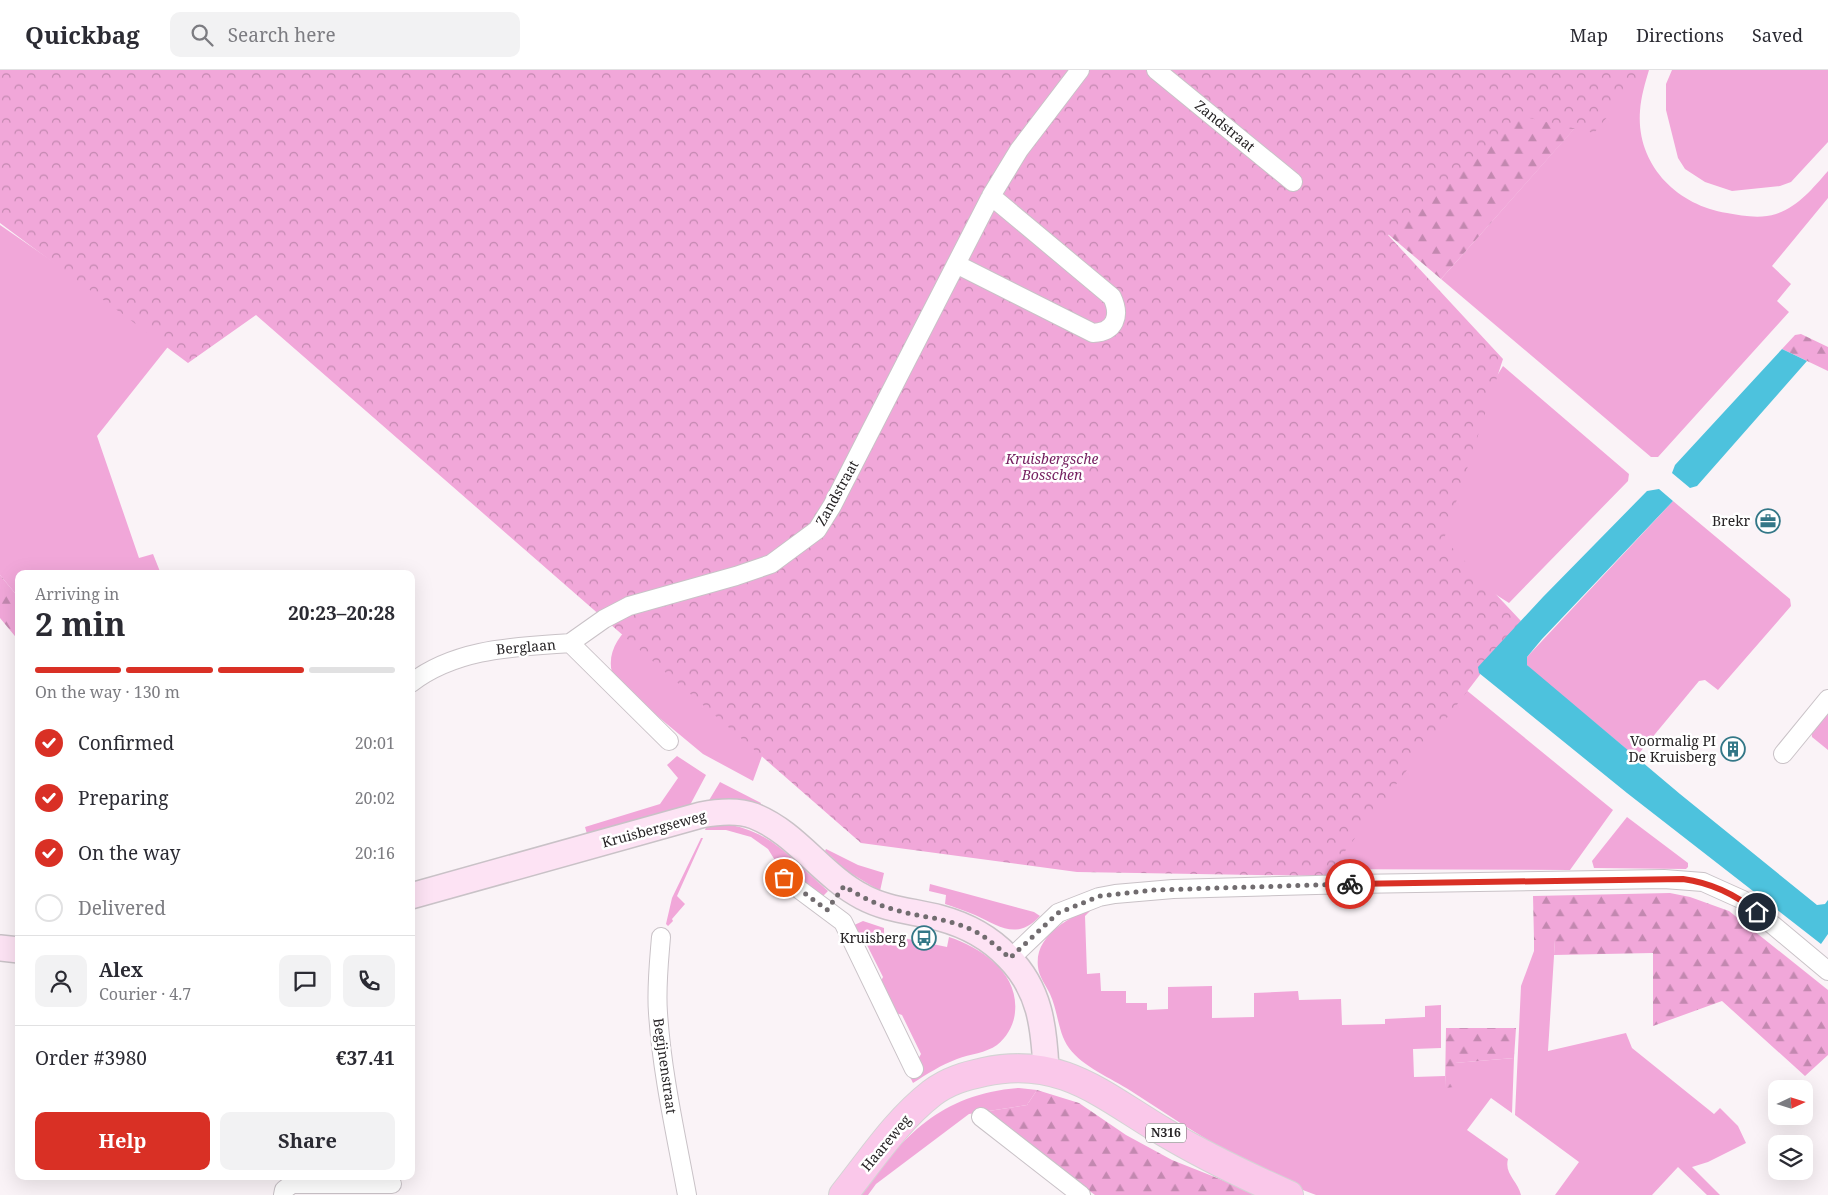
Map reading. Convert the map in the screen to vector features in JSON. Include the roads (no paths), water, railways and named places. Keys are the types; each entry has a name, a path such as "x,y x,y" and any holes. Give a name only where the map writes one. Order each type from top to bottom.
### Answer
{"main road":[{"name":"Haareweg","path":"843,1195 895,1127 916,1107 948,1083 967,1075 995,1069 1021,1067 1046,1070"},
{"name":"N316","path":"1046,1070 1080,1080 1224,1165 1289,1195"}],"street":[{"name":"Zandstraat","path":"570,644 604,619 629,606 736,576 770,564 816,530 832,506 991,196 1019,150 1080,70"},
{"name":"Zandstraat","path":"1156,70 1293,182"},
{"path":"956,264 1093,333 1102,332 1110,328 1116,317 1117,308 1112,298 991,196"},
{"name":"Berglaan","path":"415,681 465,655 502,648 570,644 669,741"},
{"path":"1783,754 1828,699"},
{"name":"Kruisbergseweg","path":"415,895 701,815 730,812 752,815 786,834 844,886 863,898 890,909 940,918 972,929 1010,958 1038,1006 1044,1028 1046,1070"},
{"path":"784,878 843,922 914,1069"},
{"path":"1010,958 1058,913 1100,896 1115,894 1173,889 1664,878 1703,882 1743,900 1828,971"},
{"path":"827,910 844,886"},
{"name":"Begijnenstraat","path":"661,937 657,980 658,1013 663,1059 687,1195"},
{"path":"0,948 15,950"},
{"path":"980,1118 1081,1195"},
{"path":"283,1195 284,1190 292,1184 392,1185"}],"water":[{"path":"1782,349 1807,361 1697,486 1690,488 1672,473 1675,465"},
{"path":"1659,489 1673,501 1542,639 1527,657 1527,665 1680,794 1817,905 1825,904 1828,900 1828,934 1821,944 1627,793 1479,673 1478,667 1543,597 1647,491"}],"place":[{"name":"Brekr","path":"1768,521"},
{"name":"Voormalig PI De Kruisberg","path":"1733,749"},
{"name":"Kruisberg","path":"924,938"}],"park label":[{"name":"Kruisbergsche Bosschen","path":"1052,468"}]}
